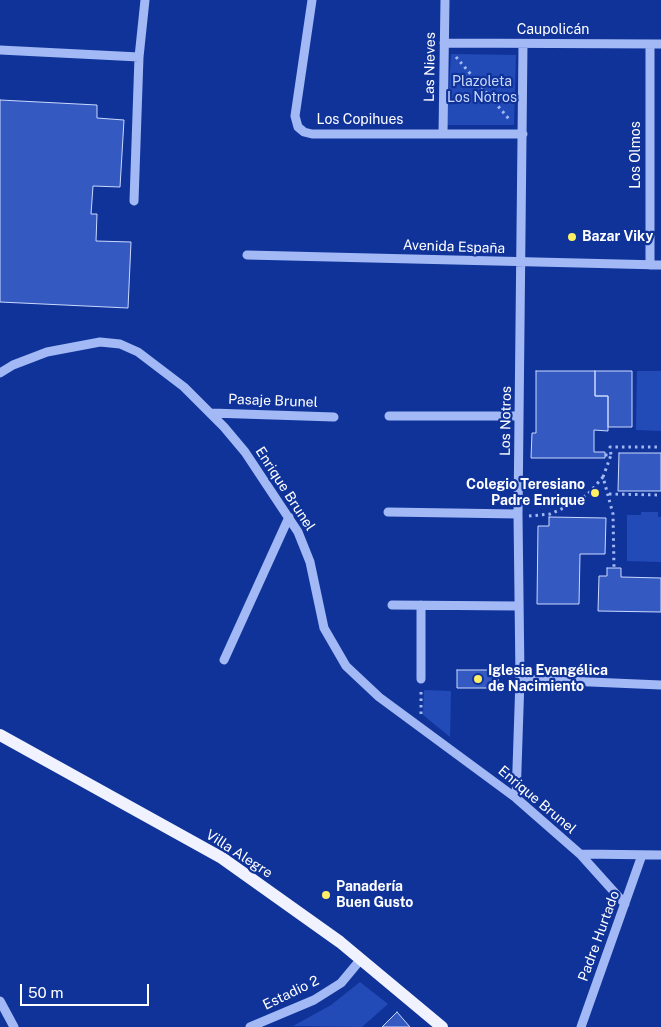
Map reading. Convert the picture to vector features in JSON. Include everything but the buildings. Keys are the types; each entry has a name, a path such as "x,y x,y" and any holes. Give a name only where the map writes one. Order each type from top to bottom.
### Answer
{"main road":[{"name":"Villa Alegre","path":"0,735 222,858 361,959 442,1027"}],"street":[{"path":"134,201 139,57 144,0"},
{"name":"Los Copihues","path":"312,0 294,116 301,130 312,134 523,134"},
{"name":"Las Nieves","path":"443,134 446,0"},
{"name":"Caupolicán","path":"444,44 661,44"},
{"name":"Los Notros","path":"516,798 520,679 518,514 524,44"},
{"name":"Los Olmos","path":"650,44 650,265"},
{"path":"0,50 139,57"},
{"name":"Avenida España","path":"247,255 661,265"},
{"name":"Enrique Brunel","path":"0,373 13,365 47,352 90,343 120,344 138,352 166,371 211,413 245,452 289,517 305,546 313,578 318,612 337,654 367,687 516,798 580,854 625,904"},
{"name":"Pasaje Brunel","path":"211,413 334,417"},
{"path":"389,416 519,416"},
{"path":"388,512 518,514"},
{"path":"224,660 289,517"},
{"path":"392,605 519,606"},
{"path":"421,679 422,605"},
{"path":"520,679 661,685"},
{"path":"580,854 661,855"},
{"name":"Padre Hurtado","path":"581,1027 642,855"},
{"name":"Estadio 2","path":"250,1027 265,1024 314,1000 341,983 361,959"},
{"path":"0,1001 14,1027"}],"path":[{"path":"444,44 523,134"},
{"path":"518,514 534,516 565,508 580,500 604,477 610,456 610,447 661,447"},
{"path":"628,447 628,453"},
{"path":"605,455 610,456"},
{"path":"604,477 614,525 614,568"},
{"path":"609,494 661,495"},
{"path":"421,679 421,728"}],"green space":[{"name":"Plazoleta Los Notros","path":"451,54 516,55 514,125 447,125"},
{"path":"637,371 661,371 661,431 636,430"},
{"path":"641,512 658,512 658,517 661,517 661,562 627,561 627,515 641,515"},
{"path":"424,690 451,691 450,737 423,715"},
{"path":"360,982 388,1004 362,1027 293,1026 331,1005"}],"place":[{"name":"Bazar Viky","path":"572,237"},
{"name":"Colegio Teresiano Padre Enrique","path":"595,493"},
{"name":"Iglesia Evangélica de Nacimiento","path":"478,679"},
{"name":"Panadería Buen Gusto","path":"326,895"}]}
